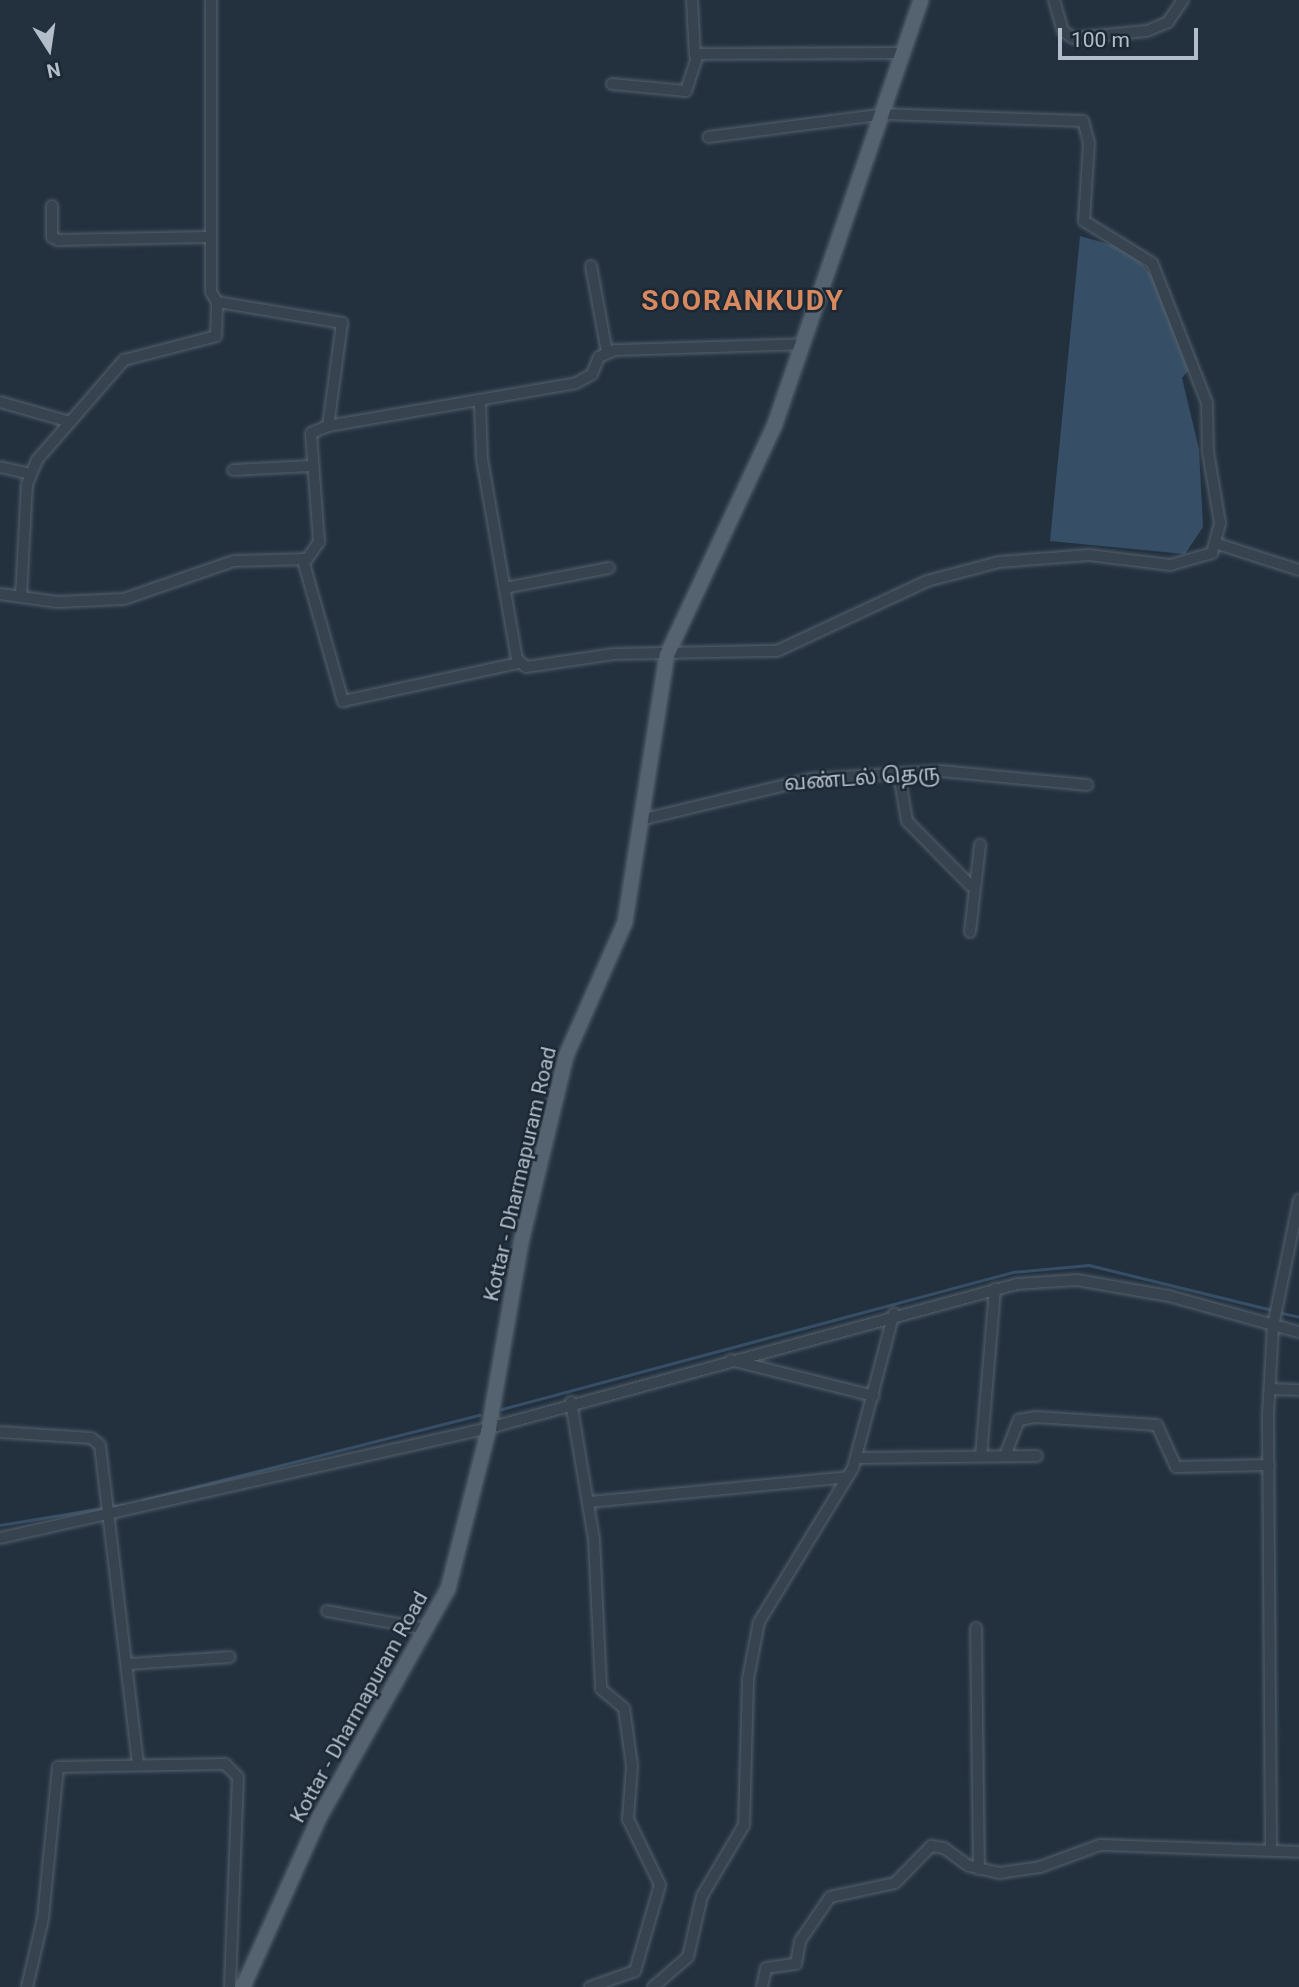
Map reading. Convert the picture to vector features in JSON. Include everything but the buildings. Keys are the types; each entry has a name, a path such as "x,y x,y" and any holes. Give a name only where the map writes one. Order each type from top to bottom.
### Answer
{"main road":[{"name":"Kottar - Dharmapuram Road","path":"242,1987 320,1816 426,1629 461,1548 489,1428 521,1242 566,1056 625,922 667,655 745,494 804,344 886,114 901,53 921,0"}],"street":[{"path":"21,597 30,474 70,422 129,357 216,336 217,302 210,286 208,237 216,79 211,0"},
{"path":"612,83 686,91 695,55 692,0"},
{"path":"1054,0 1063,32 1073,38 1147,31 1168,22 1183,0"},
{"path":"695,55 901,53"},
{"path":"708,137 886,114 1083,121 1089,143 1084,220 1152,263 1207,402 1218,544"},
{"path":"52,205 51,235 58,240 208,237"},
{"path":"591,266 607,352"},
{"path":"217,302 342,323 328,426"},
{"path":"0,594 21,597 124,599 234,561 303,560 319,542 311,466 312,433 328,426 480,404 584,380 607,352 804,344"},
{"path":"0,402 70,422"},
{"path":"480,404 482,459 519,663"},
{"path":"233,470 311,466"},
{"path":"0,467 30,474"},
{"path":"1218,544 1299,570"},
{"path":"303,560 343,701 519,663 784,649 960,569 1089,555 1188,564 1218,544"},
{"path":"505,588 609,568"},
{"name":"வண்டல் தெரு","path":"640,820 764,786 899,774 982,773 1087,785"},
{"path":"899,774 907,821 971,886"},
{"path":"970,932 971,886 980,845"},
{"path":"1271,1850 1270,1389 1275,1318 1299,1200"},
{"path":"0,1538 489,1428 571,1402 995,1289 1077,1280 1275,1318 1299,1332"},
{"path":"981,1456 995,1289"},
{"path":"653,1987 688,1957 702,1896 744,1825 748,1679 759,1622 856,1458 894,1314"},
{"path":"728,1360 874,1396"},
{"path":"1270,1389 1299,1390"},
{"path":"571,1402 589,1502 601,1689 624,1708 632,1766 628,1819 660,1885 635,1971 590,1987"},
{"path":"1005,1456 1019,1420 1036,1417 1157,1425 1176,1467 1269,1465"},
{"path":"0,1432 95,1440 130,1664 138,1765"},
{"path":"856,1458 1037,1456"},
{"path":"589,1502 847,1477"},
{"path":"327,1611 426,1629"},
{"path":"976,1628 979,1869"},
{"path":"130,1664 230,1657"},
{"path":"27,1987 43,1918 56,1771 64,1765 225,1764 237,1770 242,1987"},
{"path":"762,1987 766,1968 796,1964 800,1941 835,1894 895,1883 931,1846 979,1869 1019,1872 1100,1845 1299,1852"}],"water":[{"path":"1080,236 1130,250 1153,277 1189,370 1182,378 1199,449 1203,527 1185,554 1050,541"}],"waterway":[{"path":"502,1409 1013,1272 1089,1265 1272,1310"},
{"path":"1278,1312 1299,1317"},
{"path":"143,1500 479,1415"},
{"path":"109,1507 123,1505"},
{"path":"0,1525 103,1508"}],"district":[{"name":"SOORANKUDY","path":"743,301"}]}
